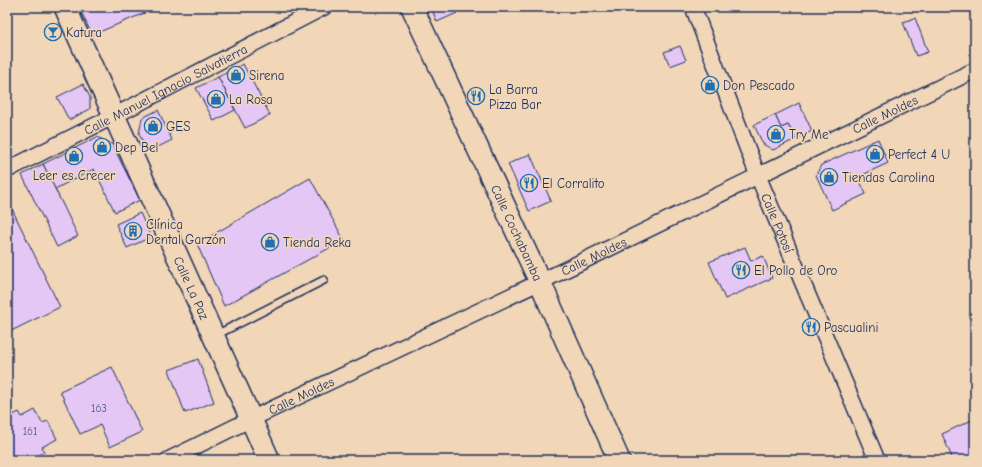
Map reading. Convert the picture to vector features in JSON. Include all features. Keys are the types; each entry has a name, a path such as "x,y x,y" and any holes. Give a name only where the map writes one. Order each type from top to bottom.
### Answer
{"street":[{"name":"Calle La Paz","path":"66,7 269,460"},
{"name":"Calle Manuel Ignacio Salvatierra","path":"7,170 324,7"},
{"name":"Calle Cochabamba","path":"412,7 540,282 619,460"},
{"name":"Calle Potosí","path":"693,7 758,176 877,460"},
{"name":"Calle Moldes","path":"168,460 540,282 975,70"}],"lane":[{"path":"214,336 324,280"}],"building":[{"path":"79,7 159,7 92,35"},
{"path":"431,7 454,7 457,13 437,22"},
{"path":"915,18 928,52 916,56 903,22"},
{"path":"680,46 686,60 670,66 664,52"},
{"path":"243,64 270,115 245,128 218,77"},
{"name":"La Rosa","path":"218,77 235,110 214,121 196,88"},
{"path":"83,84 90,97 90,109 69,120 57,97"},
{"path":"799,103 812,131 796,139 788,125 781,128 775,115"},
{"name":"GES","path":"158,110 172,140 148,152 139,134 142,118"},
{"name":"Try Me","path":"775,115 781,128 788,125 796,139 773,150 763,144 754,125"},
{"path":"97,137 112,144 140,200 115,212 94,169 55,189 43,164"},
{"path":"878,139 888,163 858,177 866,194 832,210 816,175 821,165"},
{"name":"El Corralito","path":"530,154 551,201 529,211 508,164"},
{"path":"43,164 78,236 57,247 22,175"},
{"name":"Tienda Reka","path":"310,178 344,240 224,306 197,244"},
{"path":"7,199 60,307 7,333"},
{"name":"Clínica Dental Garzón","path":"140,213 151,237 127,248 116,224"},
{"name":"El Pollo de Oro","path":"745,247 751,261 763,256 772,278 725,299 709,262"},
{"path":"198,359 214,402 185,413 169,370"},
{"path":"112,367 142,432 110,447 100,425 80,434 60,391"},
{"path":"35,410 42,423 48,421 57,439 42,447 44,452 28,460 7,460 7,418 19,412 22,417"},
{"path":"972,420 975,426 975,460 953,460 942,434"},
{"path":"572,455 574,460 561,460"}],"place":[{"name":"Katura","path":"53,32"},
{"name":"Sirena","path":"236,75"},
{"name":"Don Pescado","path":"710,85"},
{"name":"La Barra Pizza Bar","path":"476,96"},
{"name":"La Rosa","path":"216,99"},
{"name":"GES","path":"153,126"},
{"name":"Try Me","path":"776,134"},
{"name":"Dep Bel","path":"102,147"},
{"name":"Perfect 4 U","path":"875,154"},
{"name":"Leer es Crecer","path":"74,156"},
{"name":"Tiendas Carolina","path":"829,177"},
{"name":"El Corralito","path":"529,183"},
{"name":"Clínica Dental Garzón","path":"133,231"},
{"name":"Tienda Reka","path":"270,242"},
{"name":"El Pollo de Oro","path":"741,270"},
{"name":"Pascualini","path":"811,327"}]}
